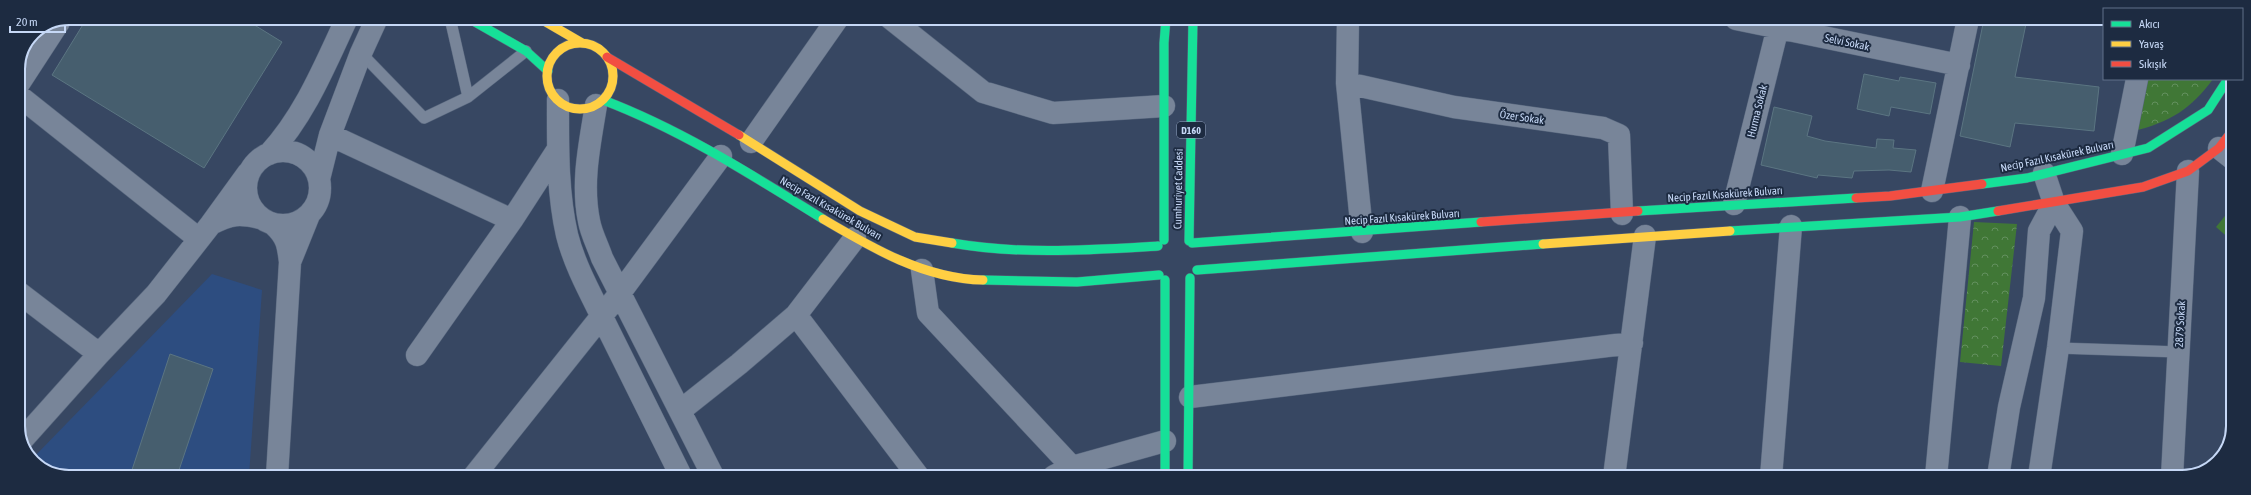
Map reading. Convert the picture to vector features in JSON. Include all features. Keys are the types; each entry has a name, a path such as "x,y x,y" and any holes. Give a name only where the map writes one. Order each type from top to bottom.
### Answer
{"main road":[{"path":"480,25 526,51 548,71"},
{"path":"555,25 582,43 596,47 607,58 613,70 612,86 599,102 577,108 570,107 558,100 550,88 548,71 551,61 557,52 566,46 582,43"},
{"name":"Cumhuriyet Caddesi","path":"1165,25 1164,106 1168,240"},
{"name":"Cumhuriyet Caddesi","path":"1191,242 1193,25"},
{"name":"Necip Fazıl Kısakürek Bulvarı","path":"607,58 751,142 860,211 915,237 973,247 1054,252 1168,240"},
{"name":"Necip Fazıl Kısakürek Bulvarı","path":"1191,242 1622,214 1734,204 1890,196 1932,191 2044,173 2148,148 2208,110 2226,82"},
{"name":"Necip Fazıl Kısakürek Bulvarı","path":"599,102 647,117 721,156 855,238 922,270 964,280 1070,282 1166,278"},
{"path":"1199,263 1791,226 1960,217 2054,203 2143,187 2188,171 2226,153"},
{"path":"1154,256 1168,240 1191,242 1199,263"},
{"path":"1188,470 1190,278 1199,263"},
{"path":"1165,470 1166,278 1190,278"}],"street":[{"path":"269,154 287,134 298,117 344,25"},
{"path":"290,262 309,215 319,199 319,179 330,135 360,53 374,25"},
{"path":"751,142 833,25"},
{"path":"899,25 983,92 1053,113 1164,106"},
{"path":"1348,25 1347,83 1362,232"},
{"name":"Hurma Sokak","path":"1734,204 1779,25"},
{"name":"Selvi Sokak","path":"1788,25 1959,65"},
{"path":"1932,191 1967,25"},
{"path":"25,74 56,27"},
{"path":"2122,154 2137,80"},
{"name":"Özer Sokak","path":"1347,83 1454,107 1603,128 1619,135 1622,214"},
{"path":"25,100 205,231"},
{"path":"558,100 558,149 562,206 568,237 579,266 601,314 678,470"},
{"path":"599,102 586,168 585,191 589,222 602,258 681,410 710,470"},
{"path":"330,135 512,220"},
{"path":"417,356 512,220 558,149"},
{"path":"26,435 99,354 156,294 258,160 269,154 282,151 294,152 306,158 314,168 319,179"},
{"path":"479,470 601,314 620,293 721,156"},
{"path":"250,170 246,180 248,202 267,221 283,233 288,245 290,262 277,470"},
{"name":"2879 Sokak","path":"2172,470 2188,171"},
{"path":"2040,470 2058,348 2072,230 2054,203 2044,173"},
{"path":"1999,470 2009,407 2034,298 2039,231 2054,203"},
{"path":"205,231 228,216 242,214 267,221 292,224 309,215"},
{"path":"1937,470 1960,217"},
{"path":"1772,470 1791,226"},
{"path":"1615,470 1645,236"},
{"path":"681,410 739,364 796,315 855,238"},
{"path":"922,270 928,313 1061,470"},
{"path":"25,297 99,354"},
{"path":"796,315 913,470"},
{"path":"1190,397 1632,343"},
{"path":"1070,470 1166,441"}],"lane":[{"path":"452,25 468,97"},
{"path":"360,53 424,118 468,97 507,68 526,51"},
{"path":"2058,348 2179,352"}],"shaded area":[{"path":"212,274 262,290 249,470 70,470 55,468 47,464 36,455"}],"green space":[{"path":"2145,80 2212,80 2196,99 2179,113 2169,119 2134,131"},
{"path":"2226,215 2226,236 2216,227"},
{"path":"1974,222 2017,224 2001,366 1960,362"}],"building":[{"path":"83,25 254,25 282,42 204,168 52,75"},
{"path":"1983,25 2026,25 2015,77 2099,87 2094,131 2015,123 2010,147 1960,136"},
{"path":"1864,74 1899,81 1900,77 1936,83 1930,114 1891,107 1889,116 1857,109"},
{"path":"1774,107 1812,116 1807,136 1825,141 1876,148 1877,139 1894,140 1893,148 1916,150 1911,172 1889,170 1854,171 1852,178 1818,175 1817,178 1761,165"},
{"path":"170,354 213,369 179,470 132,470"}],"traffic: fast":[{"path":"480,25 526,51 548,71"},
{"path":"1164,240 1164,43 1165,25"},
{"path":"1189,241 1193,25"},
{"path":"1982,184 2027,178 2148,148 2208,110 2226,82"},
{"path":"603,100 689,139 823,219"},
{"path":"1638,211 1856,198"},
{"path":"1730,231 1960,217 1998,211"},
{"path":"1192,243 1481,222"},
{"path":"952,243 978,247 1029,250 1080,250 1158,246"},
{"path":"1197,270 1543,244"},
{"path":"983,280 1077,282 1159,275"},
{"path":"1188,470 1190,278"},
{"path":"1165,280 1165,470"}],"traffic: slow":[{"path":"551,25 582,43"},
{"path":"580,43 593,46 603,53 610,63 613,76 610,89 603,99 593,106 580,109 567,106 557,99 550,89 547,76 550,63 557,53 567,46 580,43"},
{"path":"739,135 860,211 915,237 952,243"},
{"path":"823,219 880,251 920,268 940,274 983,280"},
{"path":"1543,244 1730,231"}],"traffic: jam":[{"path":"607,57 739,135"},
{"path":"1998,211 2143,187 2188,171 2219,148 2226,139"},
{"path":"1856,198 1890,196 1982,184"},
{"path":"1481,222 1638,211"}]}
